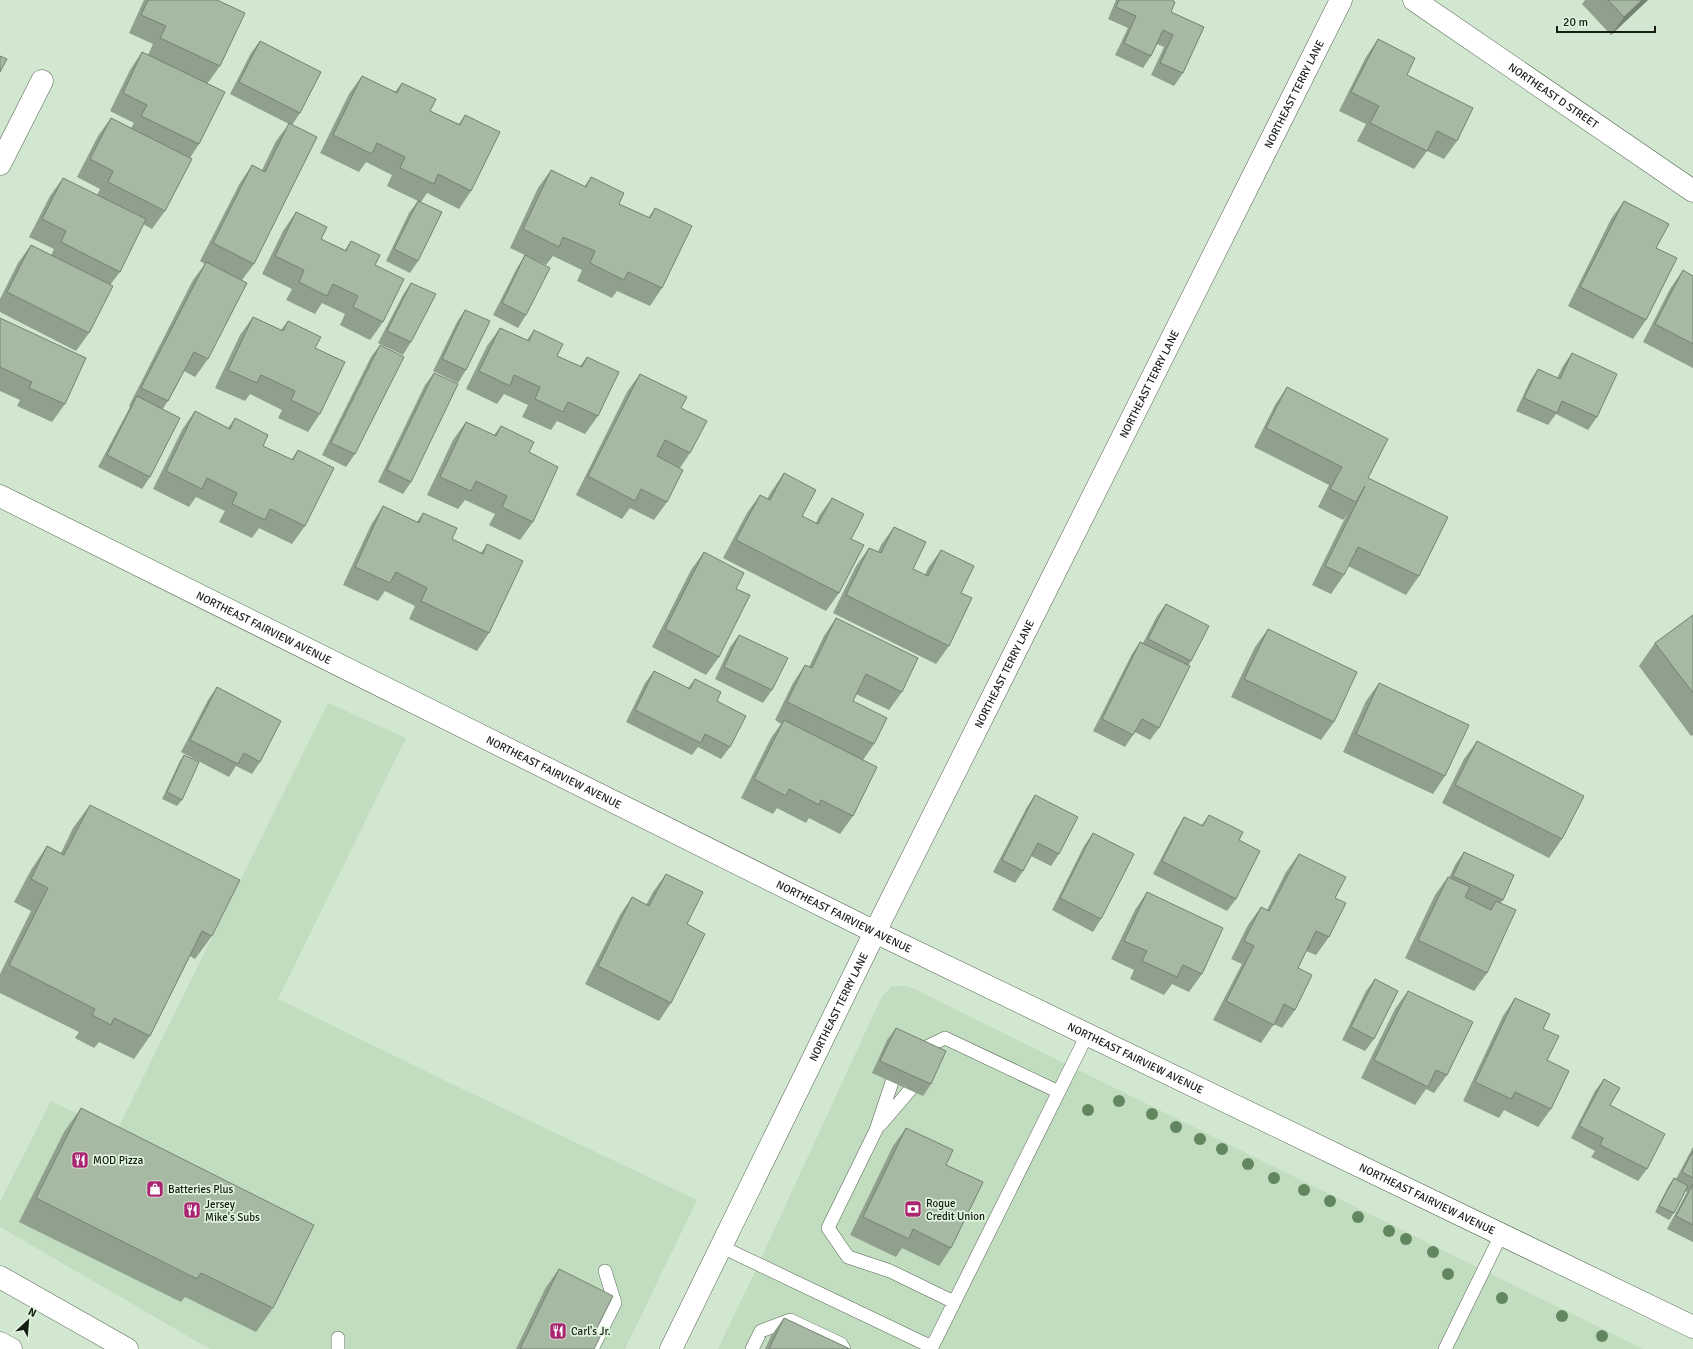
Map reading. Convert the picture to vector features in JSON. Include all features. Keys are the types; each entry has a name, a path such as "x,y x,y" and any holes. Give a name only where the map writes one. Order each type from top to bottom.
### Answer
{"main road":[{"name":"NORTHEAST TERRY LANE","path":"671,1349 875,932 1341,0"},
{"name":"NORTHEAST D STREET","path":"1414,0 1693,191"},
{"path":"0,164 42,82"},
{"name":"NORTHEAST FAIRVIEW AVENUE","path":"0,496 875,932 1693,1327"},
{"path":"0,1277 127,1349"},
{"path":"0,1343 11,1349"}],"lane":[{"path":"722,1247 932,1348 1087,1035"},
{"path":"918,1055 945,1038 1059,1092"},
{"path":"892,1082 876,1130 828,1228 848,1257 890,1271 954,1302"},
{"path":"876,1130 910,1090"},
{"path":"1444,1349 1501,1235"},
{"path":"592,1349 615,1303 605,1271"},
{"path":"752,1349 762,1331 790,1320 840,1344 844,1349"}],"shaded area":[{"path":"328,703 406,738 278,999 454,1085 697,1200 625,1349 210,1349 0,1227 0,1202 51,1101 116,1132"},
{"path":"892,986 908,986 1643,1349 718,1349 882,996"}],"building":[{"path":"148,0 217,0 245,13 220,66 160,38 166,26 141,15"},
{"path":"1119,0 1172,0 1175,2 1171,12 1204,27 1183,73 1160,63 1173,35 1163,30 1151,56 1124,43 1136,16 1116,7"},
{"path":"1608,0 1642,0 1624,17"},
{"path":"1378,39 1415,58 1407,75 1473,108 1457,141 1437,131 1427,151 1370,123 1379,106 1351,92"},
{"path":"260,41 321,72 300,113 239,82"},
{"path":"142,52 225,92 199,144 141,116 147,105 123,93"},
{"path":"0,56 7,59 0,72"},
{"path":"362,76 397,93 402,83 436,99 430,111 460,125 465,115 500,132 471,191 438,174 434,184 400,168 405,157 377,143 372,154 333,135"},
{"path":"111,118 192,159 165,211 108,182 113,171 90,159"},
{"path":"289,123 317,137 254,264 213,243 252,165 265,172"},
{"path":"551,170 586,187 591,177 624,193 619,204 650,218 655,208 692,226 662,288 628,272 624,280 590,263 595,251 563,237 559,247 523,229"},
{"path":"63,178 146,219 120,272 61,242 66,231 42,219"},
{"path":"418,201 442,212 418,261 394,249"},
{"path":"1624,201 1669,224 1656,248 1677,258 1646,320 1580,287"},
{"path":"296,212 327,227 321,239 346,251 351,241 380,255 375,265 404,279 383,322 353,307 358,296 333,284 327,296 299,282 304,270 275,256"},
{"path":"31,245 113,286 89,333 7,292"},
{"path":"525,255 550,268 526,315 502,303"},
{"path":"206,262 247,283 208,359 194,352 168,401 141,388"},
{"path":"1683,270 1693,276 1693,344 1655,324"},
{"path":"411,283 436,294 411,342 387,331"},
{"path":"465,310 490,321 466,370 442,359"},
{"path":"253,317 283,331 288,321 321,337 315,348 345,362 320,414 291,400 295,391 261,375 257,383 228,370"},
{"path":"0,318 86,358 65,404 29,388 32,382 0,367"},
{"path":"500,328 529,341 534,330 563,344 557,356 582,367 587,357 619,372 598,416 568,402 563,412 535,399 540,387 514,375 510,386 479,371"},
{"path":"380,345 404,357 355,454 331,443"},
{"path":"1572,353 1617,374 1597,417 1562,401 1557,413 1524,398 1538,369 1560,379"},
{"path":"434,373 458,384 411,482 387,470"},
{"path":"640,374 687,397 681,408 707,421 690,453 665,440 657,456 683,470 667,502 641,489 635,501 588,476"},
{"path":"1287,387 1388,439 1368,478 1448,517 1419,576 1358,547 1344,575 1325,566 1365,486 1356,502 1330,489 1342,467 1266,428"},
{"path":"137,396 180,418 150,477 107,455"},
{"path":"195,411 230,429 235,418 268,435 263,446 293,460 298,450 334,468 305,526 270,509 265,520 232,504 237,493 207,478 202,489 166,471"},
{"path":"466,422 496,436 501,426 534,442 529,452 558,467 533,522 502,507 507,496 476,481 471,491 440,477"},
{"path":"784,473 816,490 802,516 818,524 832,498 864,514 851,539 864,545 839,593 736,540 760,495 770,500"},
{"path":"383,506 419,523 423,513 457,528 452,539 483,554 487,544 523,561 489,633 421,601 427,588 396,572 390,583 355,567"},
{"path":"894,527 926,542 913,569 928,576 941,550 974,566 961,593 972,598 949,646 846,595 869,548 881,553"},
{"path":"704,552 744,573 736,589 750,595 719,657 665,629"},
{"path":"1166,604 1209,626 1191,661 1148,639"},
{"path":"1693,615 1693,693 1655,643"},
{"path":"836,618 918,658 902,692 866,674 853,701 887,718 874,744 787,702 805,665 812,668"},
{"path":"1268,629 1357,672 1334,722 1244,679"},
{"path":"739,635 788,658 772,690 724,667"},
{"path":"1140,642 1190,666 1159,728 1142,719 1133,735 1102,719"},
{"path":"654,671 690,689 695,679 721,692 717,701 746,716 730,747 705,734 701,743 635,710"},
{"path":"1379,683 1469,725 1445,776 1356,734"},
{"path":"217,687 281,721 260,762 244,753 238,764 190,740"},
{"path":"784,720 877,767 853,816 821,800 819,805 789,789 786,796 754,779"},
{"path":"1477,741 1584,796 1562,839 1455,785"},
{"path":"184,755 199,762 182,800 167,792"},
{"path":"1035,795 1078,817 1059,854 1038,843 1023,871 1002,860"},
{"path":"90,805 240,880 212,936 202,931 150,1036 114,1018 111,1025 92,1015 95,1009 9,965 48,888 31,879 47,846 64,855"},
{"path":"1209,815 1243,832 1239,840 1260,851 1236,899 1162,861 1184,817 1203,826"},
{"path":"1093,833 1134,854 1101,919 1060,898"},
{"path":"1464,852 1514,875 1503,900 1453,876"},
{"path":"1299,854 1346,877 1335,898 1346,903 1329,937 1316,931 1298,968 1312,975 1295,1010 1284,1004 1274,1025 1226,1001 1254,946 1244,941 1261,907 1269,911"},
{"path":"666,874 703,892 687,924 705,934 671,1003 598,966 632,897 649,906"},
{"path":"1448,877 1470,887 1465,897 1491,910 1496,901 1516,910 1487,973 1418,940"},
{"path":"1147,892 1223,928 1202,974 1183,965 1177,977 1142,961 1147,951 1124,941"},
{"path":"1375,979 1398,991 1374,1039 1351,1027"},
{"path":"1408,991 1473,1022 1447,1075 1436,1070 1428,1087 1374,1060"},
{"path":"1515,998 1550,1014 1543,1029 1559,1036 1547,1060 1569,1071 1551,1109 1515,1092 1511,1099 1475,1082"},
{"path":"896,1028 946,1051 931,1084 880,1061"},
{"path":"1604,1079 1620,1088 1610,1105 1665,1134 1647,1169 1600,1145 1603,1138 1579,1126"},
{"path":"81,1108 314,1225 273,1308 201,1273 197,1279 36,1198"},
{"path":"906,1128 953,1150 946,1165 983,1182 951,1248 913,1229 909,1239 863,1217"},
{"path":"1693,1151 1693,1178 1682,1172"},
{"path":"1674,1178 1688,1186 1674,1213 1659,1206"},
{"path":"1693,1184 1693,1225 1676,1216"},
{"name":"Carl's Jr.","path":"559,1269 613,1296 595,1332 601,1335 594,1349 520,1349"},
{"path":"784,1318 850,1349 769,1349"}],"place":[{"name":"MOD Pizza","path":"80,1160"},
{"name":"Batteries Plus","path":"155,1189"},
{"name":"Rogue Credit Union","path":"913,1209"},
{"name":"Jersey Mike's Subs","path":"192,1210"},
{"name":"Carl's Jr.","path":"558,1331"}]}
